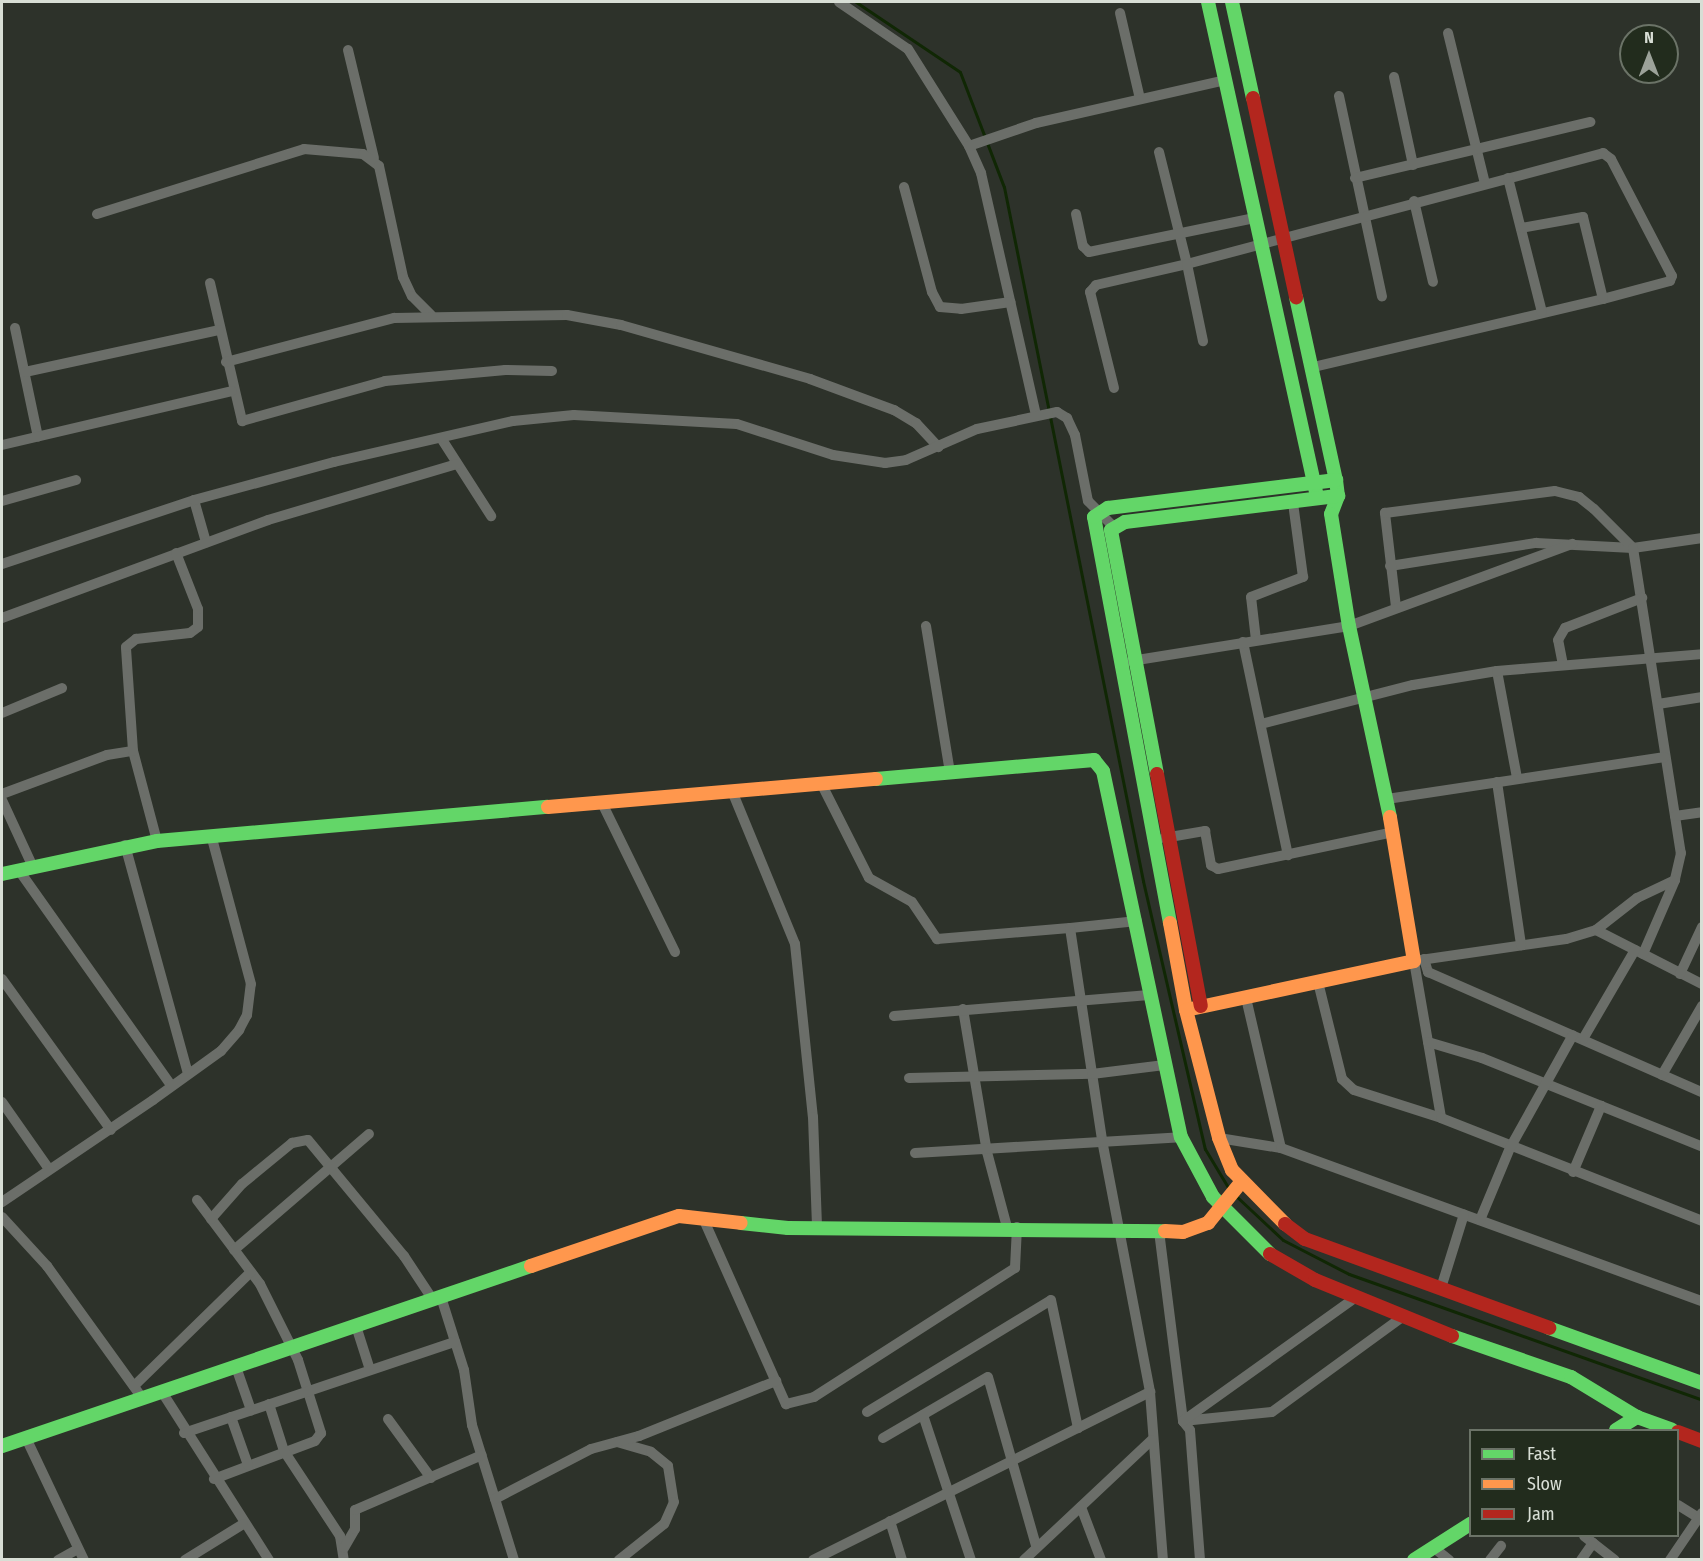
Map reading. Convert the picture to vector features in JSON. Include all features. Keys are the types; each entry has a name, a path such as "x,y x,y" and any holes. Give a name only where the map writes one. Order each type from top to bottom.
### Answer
{"street":[{"path":"839,2 908,49 969,146 981,173 1011,302 1045,414"},
{"path":"1208,2 1318,499 1331,514"},
{"path":"1232,2 1336,480 1338,496 1331,514 1349,626 1419,960 1428,1042 1441,1118"},
{"path":"1120,13 1140,99"},
{"path":"1449,33 1485,184"},
{"path":"348,50 403,277 412,296 430,315"},
{"path":"1394,77 1413,165"},
{"path":"969,146 998,134 1225,80"},
{"path":"1339,96 1382,296"},
{"path":"1355,178 1477,151 1590,122"},
{"path":"97,214 304,149 374,158"},
{"path":"1159,152 1203,340"},
{"path":"1114,388 1090,292 1096,285 1261,246 1364,213 1485,184 1595,153 1607,154 1672,279 1603,299 1312,367"},
{"path":"1508,178 1542,312"},
{"path":"904,187 932,292 940,307 960,309 1011,302"},
{"path":"1414,201 1433,282"},
{"path":"1076,214 1083,246 1089,252 1255,218"},
{"path":"1521,228 1583,217 1603,299"},
{"path":"210,283 232,391 239,417 246,421 385,381 505,370 552,371"},
{"path":"226,362 394,318 430,315 567,315 621,325 810,379 894,410 916,423 938,447"},
{"path":"15,327 38,436"},
{"path":"25,372 219,330"},
{"path":"2,445 232,391"},
{"path":"2,564 194,500 522,420 590,415 736,424 863,462 906,460 977,429 1045,414 1064,415 1075,435 1088,501 1096,513 1114,527"},
{"path":"441,438 491,516"},
{"path":"2,618 176,552 457,464"},
{"path":"2,501 76,480"},
{"path":"1096,513 1107,508 1336,480"},
{"path":"1396,607 1389,566 1385,513 1555,491 1579,497 1633,548 1653,661 1675,816 1681,862 1675,880 1639,952 1545,1083 1510,1148 1480,1220"},
{"path":"1127,662 1111,535 1114,527 1125,522 1338,496"},
{"path":"194,500 206,542"},
{"path":"1256,640 1251,597 1303,578 1293,503"},
{"path":"1096,513 1095,528 1127,662 1161,839 1186,1010 1219,1138 1242,1181 1275,1217 1305,1239 1701,1383"},
{"path":"1389,566 1509,546 1572,544 1633,548 1701,538"},
{"path":"1127,662 1349,626 1572,544"},
{"path":"157,841 133,751 129,642 198,627 198,609 176,552"},
{"path":"1563,665 1558,639 1565,628 1642,598"},
{"path":"926,626 950,772"},
{"path":"1243,642 1288,855"},
{"path":"1261,724 1365,697 1497,671 1653,661 1701,654"},
{"path":"1497,671 1517,778"},
{"path":"2,713 62,688"},
{"path":"1658,704 1701,697"},
{"path":"2,794 107,755 133,751"},
{"path":"1387,799 1665,757"},
{"path":"2,874 32,865 125,845 157,841 212,838 1080,760 1100,763 1137,921 1164,1065 1181,1137 1222,1206 1272,1256 1401,1318 1571,1377 1637,1417 1667,1429"},
{"path":"1497,782 1521,945"},
{"path":"821,783 869,878 912,902 937,939 1137,921"},
{"path":"732,791 795,944 813,1117 817,1228"},
{"path":"2,800 32,865"},
{"path":"603,803 675,952"},
{"path":"1675,816 1701,812"},
{"path":"1161,839 1205,831 1211,865 1218,869 1393,832"},
{"path":"2,1202 111,1130 221,1051 239,1030 251,1000 247,968 212,838"},
{"path":"1161,839 1201,1006"},
{"path":"125,845 188,1073"},
{"path":"18,869 171,1085"},
{"path":"1186,1010 1419,960 1521,945 1596,930 1636,898 1675,880"},
{"path":"1680,974 1701,927"},
{"path":"1070,928 1079,1001 1102,1140 1122,1230 1150,1392 1162,1559"},
{"path":"1596,930 1701,984"},
{"path":"1419,960 1428,972 1701,1092"},
{"path":"2,979 111,1130"},
{"path":"1318,982 1346,1085 1441,1118 1510,1148 1701,1221"},
{"path":"894,1016 1152,995"},
{"path":"1246,998 1281,1148"},
{"path":"1662,1074 1701,1006"},
{"path":"703,1218 786,1404 814,1397 1015,1268 1012,1227 987,1152 972,1075 963,1009"},
{"path":"1428,1042 1545,1083 1701,1146"},
{"path":"909,1078 1092,1074 1164,1065"},
{"path":"2,1102 49,1169"},
{"path":"1573,1172 1600,1106"},
{"path":"234,1250 369,1134"},
{"path":"915,1153 987,1152 1102,1140 1181,1137"},
{"path":"1219,1138 1281,1148 1701,1301"},
{"path":"211,1219 242,1184 301,1139 316,1147 437,1298 455,1342 482,1455 514,1560"},
{"path":"2,1446 679,1216 817,1228 1012,1227 1194,1231 1208,1223 1242,1181"},
{"path":"197,1200 251,1272 291,1348 320,1426 319,1438 214,1479"},
{"path":"1441,1288 1464,1214"},
{"path":"2,1217 47,1266 143,1399"},
{"path":"1159,1231 1183,1421 1190,1430 1200,1560"},
{"path":"134,1386 251,1272"},
{"path":"1183,1421 1356,1297"},
{"path":"867,1412 1051,1300 1078,1428"},
{"path":"1183,1421 1272,1412 1401,1318"},
{"path":"356,1326 370,1370"},
{"path":"184,1433 455,1342"},
{"path":"236,1367 251,1410"},
{"path":"883,1438 988,1377 1013,1457 1036,1546"},
{"path":"495,1499 591,1449 617,1442 776,1381"},
{"path":"162,1392 184,1433 269,1560"},
{"path":"819,1558 1013,1457 1150,1392"},
{"path":"269,1404 284,1451 344,1548"},
{"path":"923,1415 951,1491 971,1560"},
{"path":"231,1417 248,1465"},
{"path":"1619,1429 1637,1417"},
{"path":"388,1419 430,1478"},
{"path":"1679,1433 1701,1441"},
{"path":"26,1438 84,1560"},
{"path":"1024,1560 1036,1546 1152,1440"},
{"path":"617,1442 651,1452 668,1466 674,1502 664,1524 619,1560"},
{"path":"344,1560 344,1548 355,1529 355,1510 482,1455"},
{"path":"1670,1560 1700,1517 1679,1506"},
{"path":"1081,1507 1101,1560"},
{"path":"890,1521 902,1560"},
{"path":"185,1560 243,1524"},
{"path":"1414,1560 1469,1525"},
{"path":"1585,1537 1615,1560"},
{"path":"1581,1560 1593,1543"},
{"path":"1490,1560 1501,1546"},
{"path":"1433,1548 1449,1560"},
{"path":"58,1560 78,1549"}],"waterway":[{"path":"856,2 960,72 1004,187 1143,881 1205,1149 1229,1189"},
{"path":"1236,1196 1283,1240 1349,1274 1702,1400"}],"traffic: fast":[{"path":"1208,2 1316,492"},
{"path":"1232,2 1253,98"},
{"path":"1296,297 1336,480 1338,496 1331,514 1349,626 1390,817"},
{"path":"1170,923 1094,517 1108,508 1336,480"},
{"path":"1157,774 1111,530 1125,522 1338,496"},
{"path":"876,779 1094,760 1103,771 1181,1137 1213,1197 1270,1254"},
{"path":"2,874 157,841 548,807"},
{"path":"741,1223 788,1228 1165,1231"},
{"path":"2,1446 531,1266"},
{"path":"1549,1328 1702,1383"},
{"path":"1452,1336 1571,1377 1637,1417 1669,1429"},
{"path":"1618,1429 1637,1417"},
{"path":"1414,1560 1469,1525"}],"traffic: slow":[{"path":"548,807 876,779"},
{"path":"1186,1010 1414,961 1390,817"},
{"path":"1170,923 1186,1010 1219,1138 1232,1170 1285,1224"},
{"path":"1165,1231 1183,1232 1208,1223 1242,1181"},
{"path":"531,1266 679,1216 741,1223"}],"traffic: jam":[{"path":"1253,98 1296,297"},
{"path":"1157,774 1201,1006"},
{"path":"1285,1224 1305,1239 1549,1328"},
{"path":"1270,1254 1315,1280 1452,1336"},
{"path":"1679,1432 1702,1441"}]}
